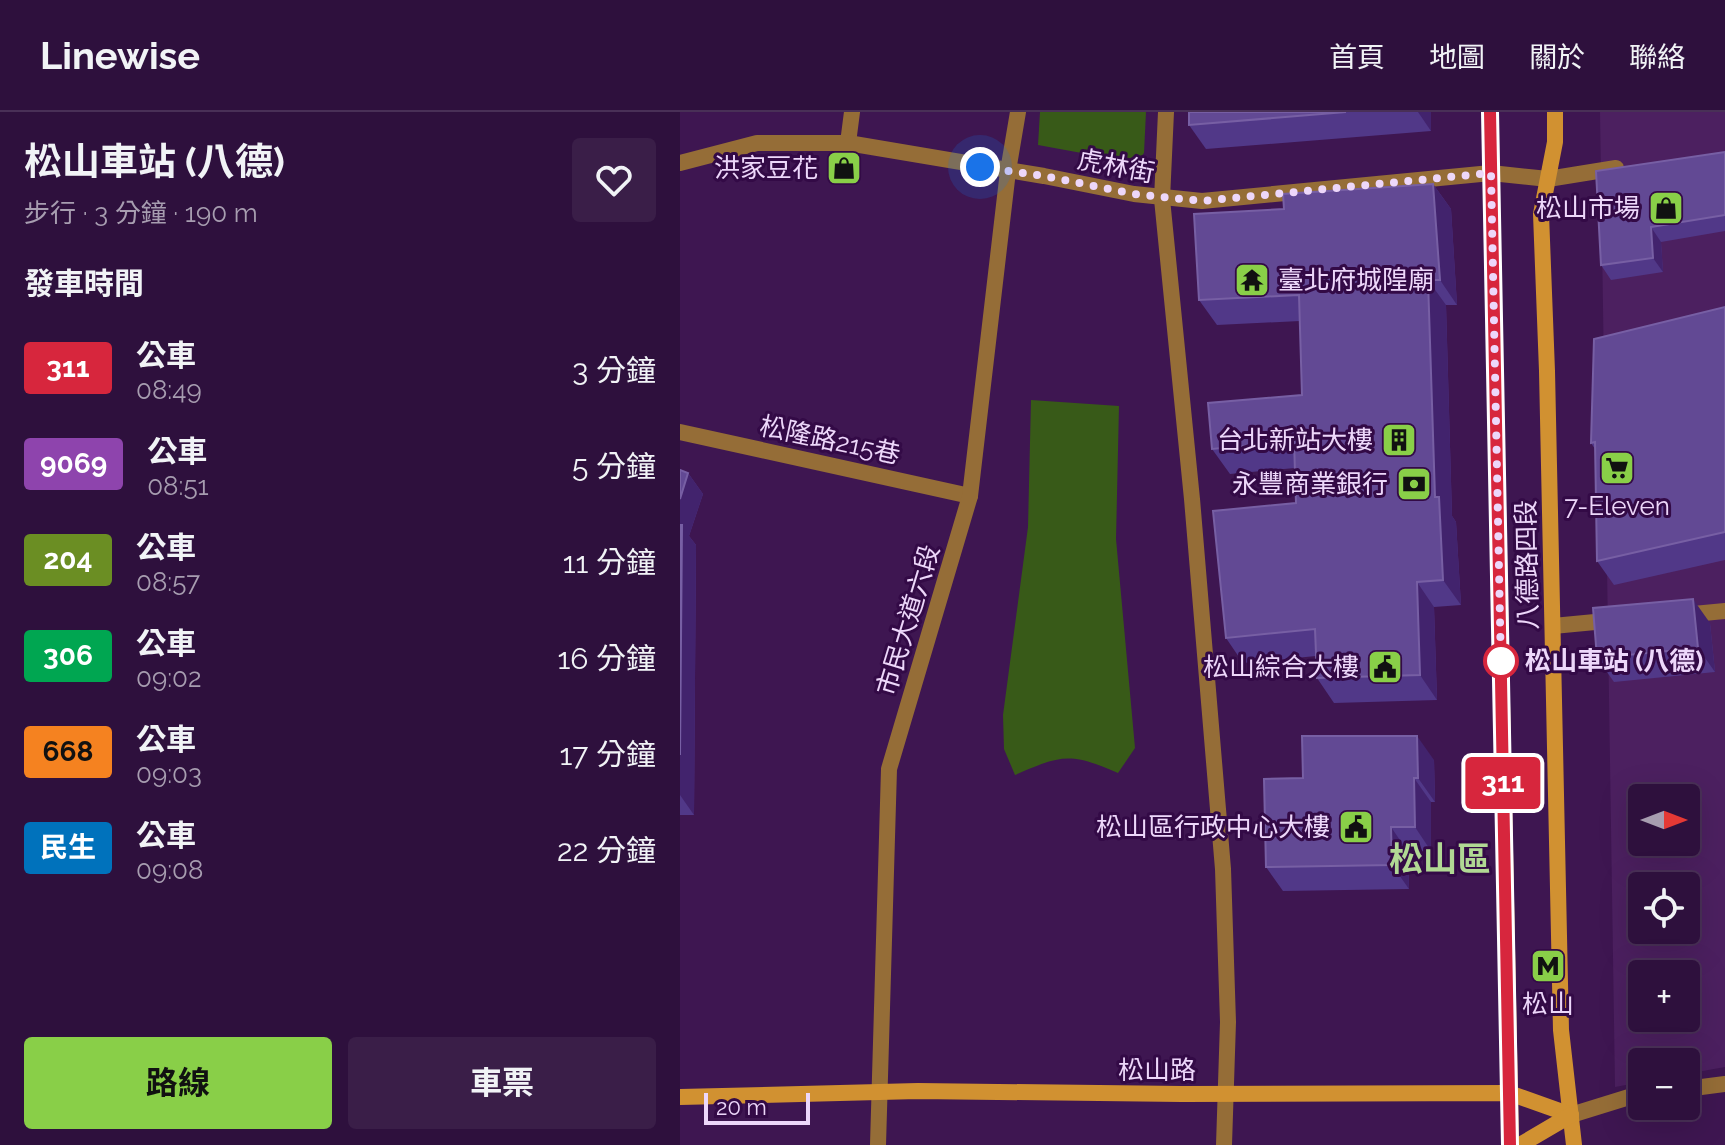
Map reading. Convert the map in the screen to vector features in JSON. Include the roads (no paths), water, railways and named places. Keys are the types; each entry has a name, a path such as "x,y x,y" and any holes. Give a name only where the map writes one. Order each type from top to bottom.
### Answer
{"main road":[{"name":"八德路四段","path":"1490,112 1511,1145"},
{"name":"八德路四段","path":"1555,112 1555,142 1541,214 1561,1030 1574,1145"},
{"name":"松山路","path":"680,1097 878,1092 1509,1093 1571,1115"},
{"path":"1520,1145 1571,1115"}],"street":[{"path":"848,143 852,112"},
{"name":"市民大道六段","path":"878,1145 889,769 970,496 1008,171 1018,112"},
{"path":"1166,112 1162,199 1192,499 1223,869 1228,1022 1224,1145"},
{"name":"虎林街","path":"680,163 757,143 848,143 1162,199 1202,201 1491,173 1548,179 1638,166"},
{"name":"松隆路215巷","path":"680,432 970,496"},
{"path":"1664,616 1725,611"},
{"path":"1553,626 1633,619"},
{"path":"1700,1087 1725,1084"},
{"path":"1571,1115 1628,1097"}],"place":[{"name":"洪家豆花","path":"844,168"},
{"name":"松山市場","path":"1666,208"},
{"name":"臺北府城隍廟","path":"1252,280"},
{"name":"台北新站大樓","path":"1399,440"},
{"name":"7-Eleven","path":"1617,468"},
{"name":"永豐商業銀行","path":"1414,484"},
{"name":"松山車站 (八德)","path":"1501,661"},
{"name":"松山綜合大樓","path":"1385,667"},
{"name":"松山區行政中心大樓","path":"1356,827"},
{"name":"松山","path":"1548,966"}],"district":[{"name":"松山區","path":"1440,859"}]}
